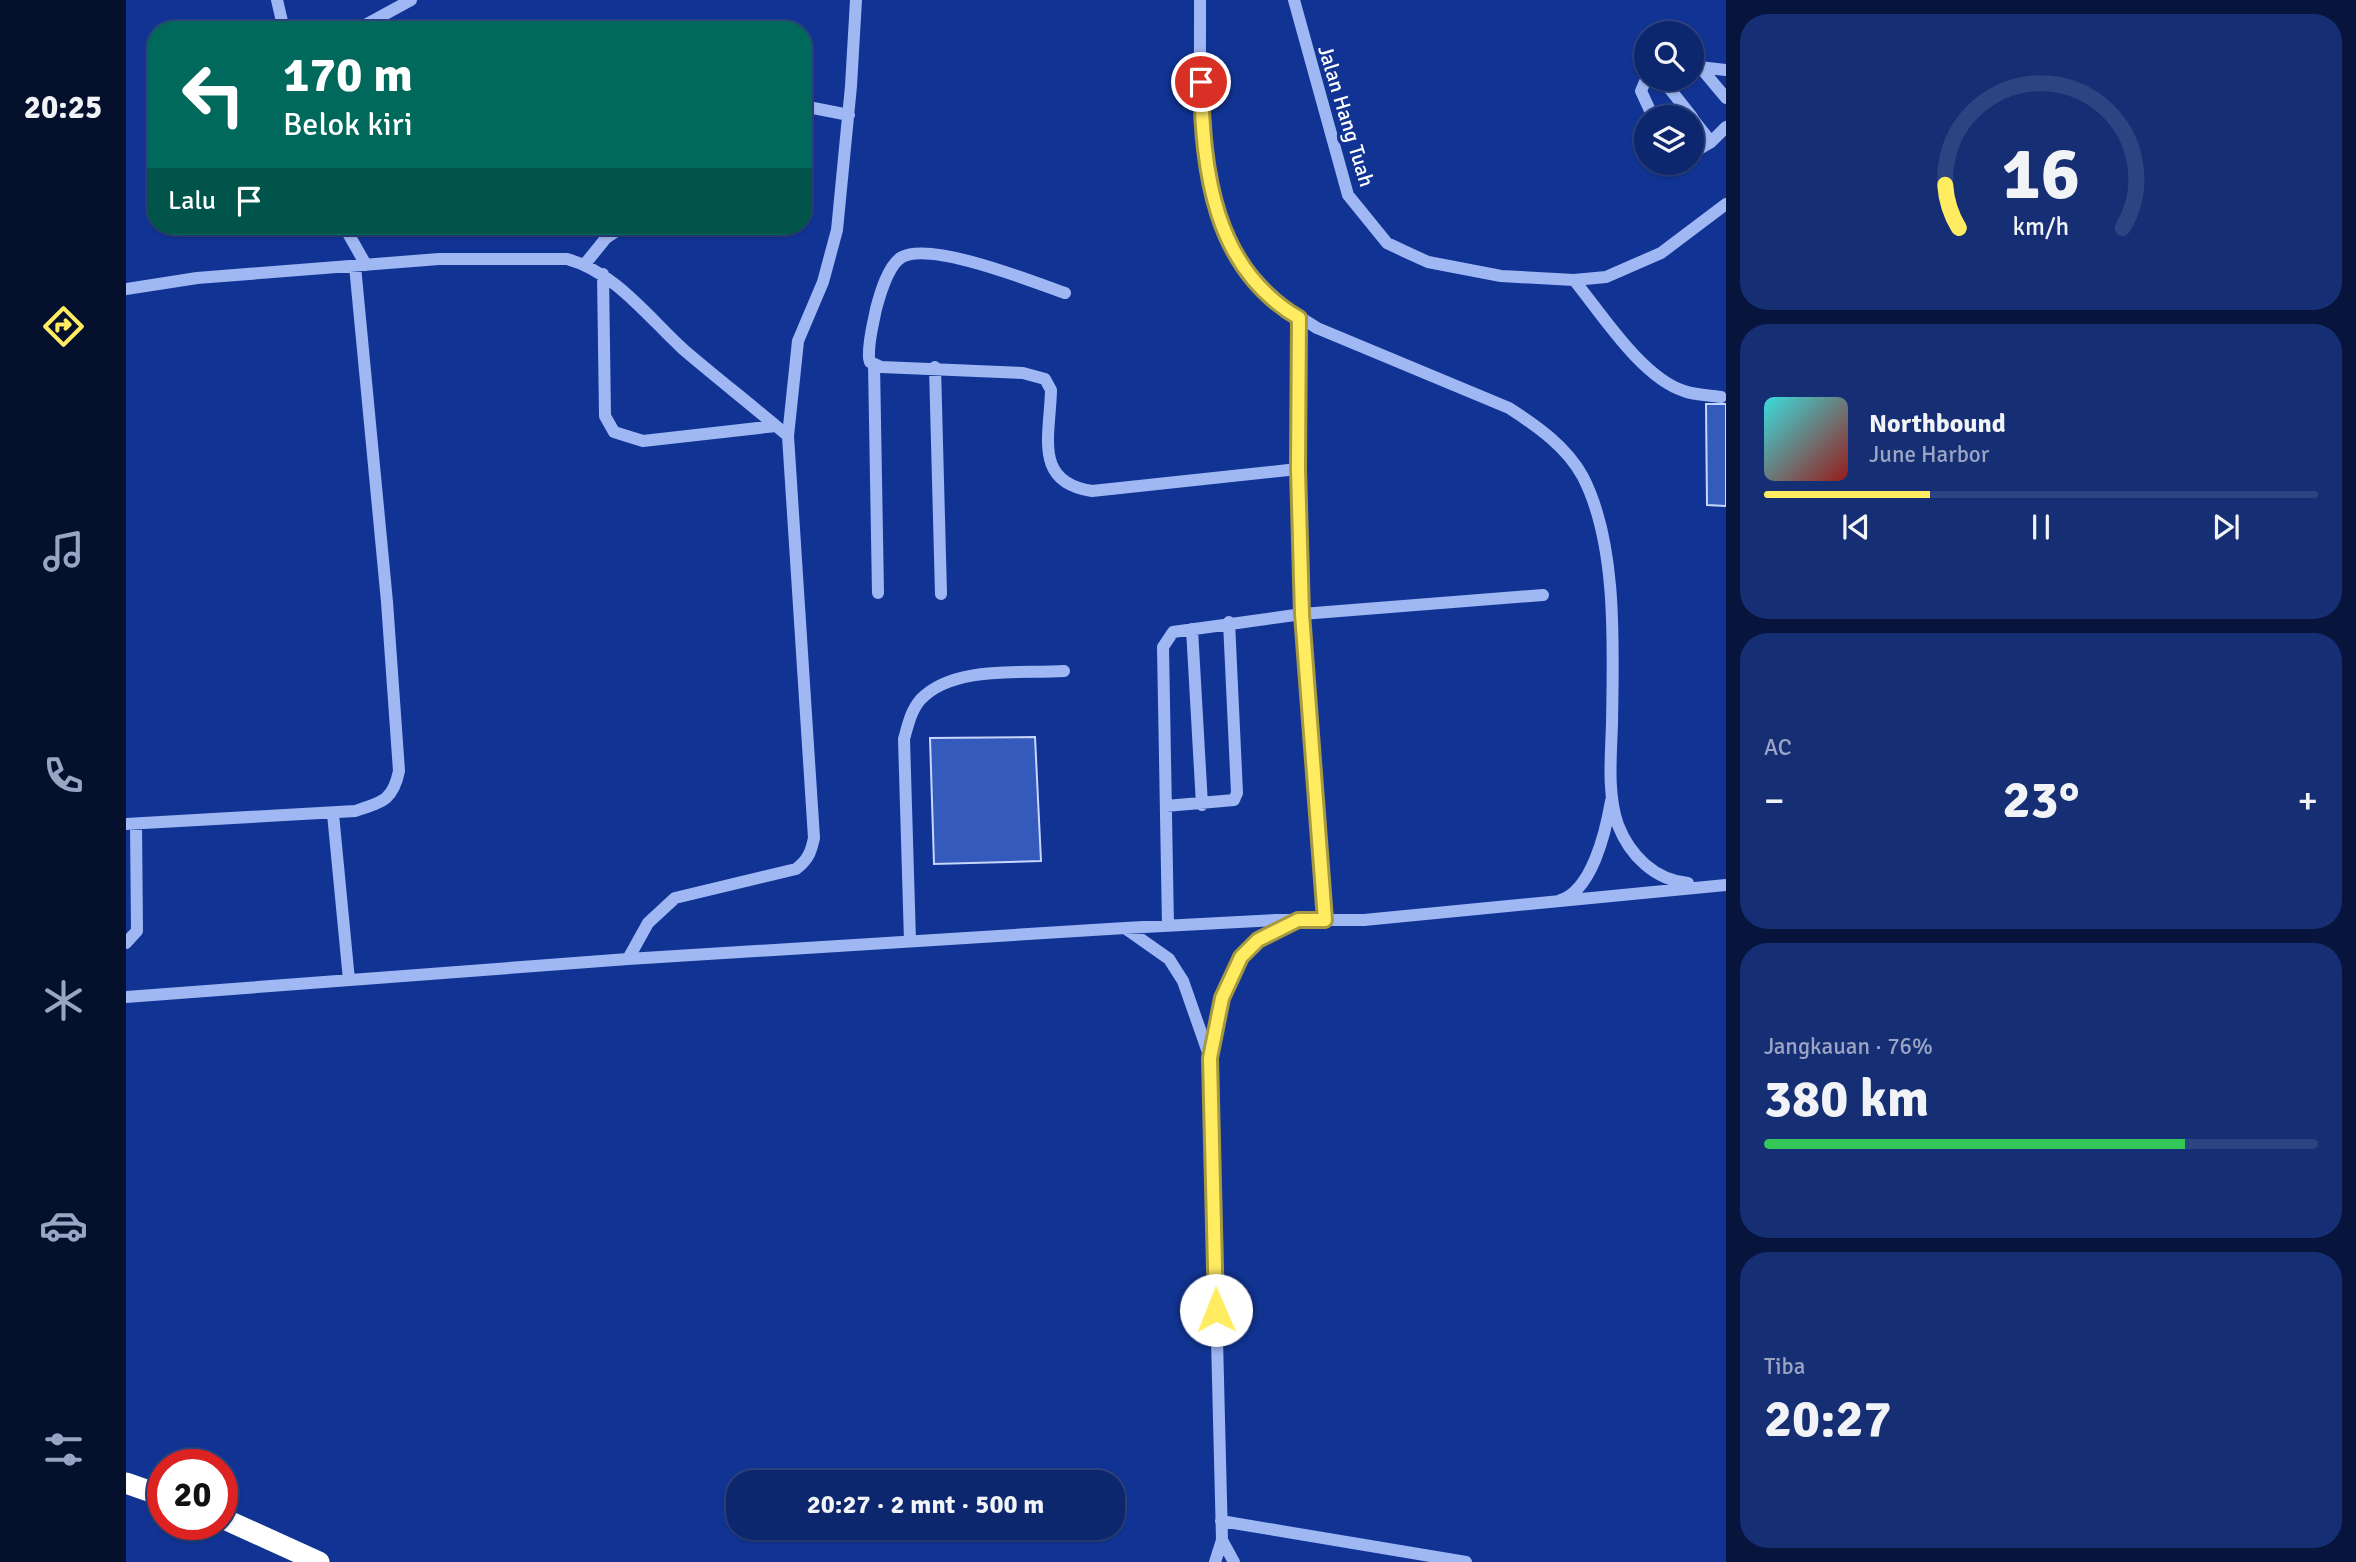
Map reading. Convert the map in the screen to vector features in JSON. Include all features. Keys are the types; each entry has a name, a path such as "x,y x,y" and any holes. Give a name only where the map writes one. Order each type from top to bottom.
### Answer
{"highway":[{"path":"126,1483 147,1490"},
{"path":"238,1525 319,1562"}],"street":[{"path":"277,0 282,21"},
{"path":"372,21 411,0"},
{"path":"628,959 648,923 675,898 796,869 806,862 811,852 814,838 788,436 798,341 823,282 837,230 849,115 856,0"},
{"path":"1200,0 1202,128 1209,190 1222,229 1239,260 1266,290 1299,318 1366,350 1509,408 1538,426 1564,450 1583,476 1596,512 1606,557 1613,653 1612,794 1618,824 1632,852 1650,869 1673,882 1708,886"},
{"name":"Jalan Hang Tuah","path":"1294,0 1348,195 1387,243 1428,262 1501,276 1574,280 1606,277 1661,253 1726,205"},
{"path":"1704,68 1726,70"},
{"path":"1704,75 1726,98"},
{"path":"1671,91 1682,105"},
{"path":"812,108 849,115"},
{"path":"1704,146 1726,127"},
{"path":"1704,133 1711,142"},
{"path":"126,943 137,931 131,889 131,824 355,811 387,799 395,788 399,771 361,265 348,235"},
{"path":"585,264 609,235"},
{"path":"878,593 874,364 869,358 868,347 879,297 894,265 903,256 929,254 983,264 1065,293"},
{"path":"126,289 197,278 439,259 544,258 585,264 603,274 684,350 788,436"},
{"path":"603,274 605,416 614,432 626,438 643,441 776,426"},
{"path":"1574,280 1629,347 1663,381 1684,391 1721,397"},
{"path":"1299,318 1298,469 1302,614 1325,920"},
{"path":"874,364 1023,373 1045,379 1051,390 1052,469 1062,482 1076,489 1092,491 1298,469"},
{"path":"935,367 941,594"},
{"path":"1168,926 1163,647 1173,632 1229,622 1302,614 1543,594"},
{"path":"1166,806 1202,805 1234,800 1237,793 1229,622"},
{"path":"1192,629 1202,805"},
{"path":"909,941 904,739 910,717 919,701 934,688 968,677 1064,671"},
{"path":"1539,905 1565,899 1580,885 1600,845 1612,794"},
{"path":"333,814 349,980"},
{"path":"126,997 909,941 1298,920 1364,920 1726,885"},
{"path":"1214,1562 1222,1540 1210,1058 1222,998 1241,957 1258,940 1298,920"},
{"path":"1125,928 1169,959 1183,981 1210,1058"},
{"path":"1221,1521 1466,1562"},
{"path":"1222,1540 1234,1562"}],"building":[{"path":"1706,404 1726,404 1726,506 1707,505"},
{"path":"1035,737 1041,861 934,864 930,738"}],"route":[{"path":"1201,82 1202,128 1209,190 1222,229 1239,260 1266,290 1299,318 1298,469 1302,614 1325,920 1298,920 1258,940 1241,957 1222,998 1210,1058 1216,1310"}]}
